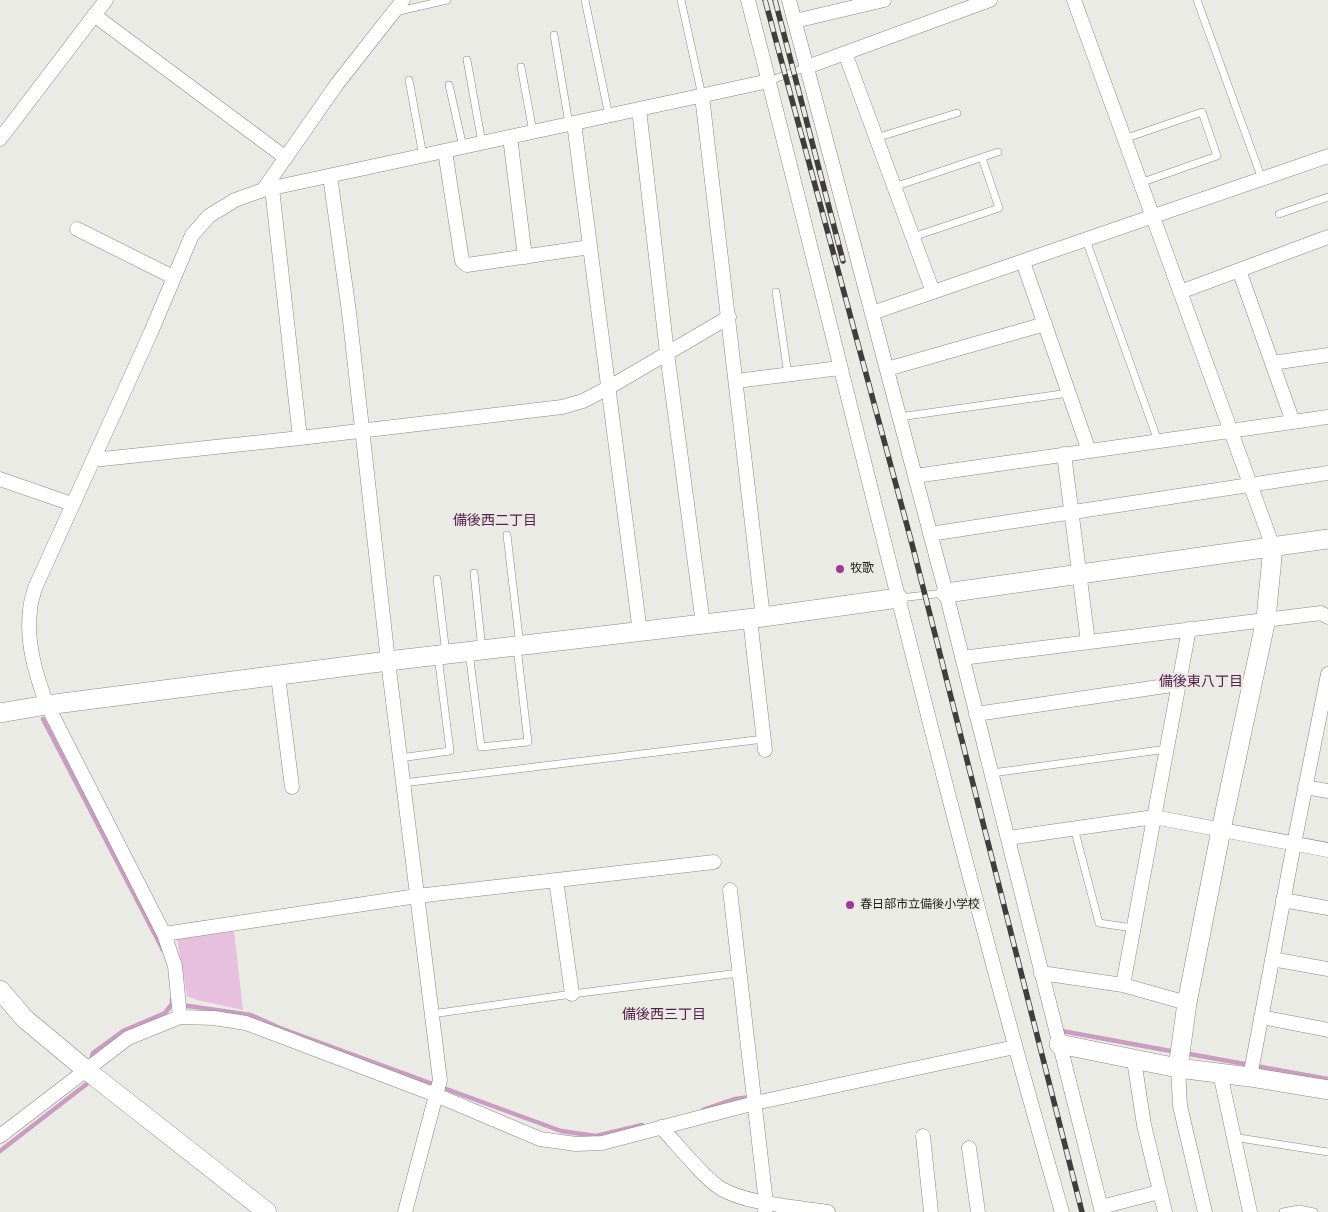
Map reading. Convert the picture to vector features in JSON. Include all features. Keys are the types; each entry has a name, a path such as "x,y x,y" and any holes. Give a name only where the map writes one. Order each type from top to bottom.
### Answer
{"street":[{"path":"0,139 106,0"},
{"path":"300,438 267,189 337,84 403,0"},
{"path":"748,0 898,598 1015,1047 1062,1212"},
{"path":"789,0 946,593 1101,1210 1159,1192"},
{"path":"795,21 884,0"},
{"path":"807,67 990,0"},
{"path":"1074,0 1273,547 1266,619 1221,830 1187,1003 1178,1068 1180,1106 1205,1212"},
{"path":"94,15 286,158"},
{"path":"845,53 933,292"},
{"path":"180,1018 175,966 164,934 47,705 35,670 30,636 30,610 35,588 151,332 192,235 210,216 235,200 267,189 769,81"},
{"path":"702,96 736,381 757,618 764,744"},
{"path":"639,109 667,353 702,624"},
{"path":"571,124 590,247 640,632"},
{"path":"510,137 525,257"},
{"path":"445,151 462,261 467,265 590,247"},
{"path":"872,313 1328,156"},
{"path":"330,176 349,312 388,661 440,1080 405,1212"},
{"path":"77,229 173,277"},
{"path":"1180,292 1328,237"},
{"path":"1023,262 1089,451"},
{"path":"1239,270 1293,422"},
{"path":"94,460 562,407 583,401 608,388 729,317"},
{"path":"887,369 1045,324"},
{"path":"1272,363 1328,355"},
{"path":"736,381 840,368"},
{"path":"915,476 1328,417"},
{"path":"1064,454 1088,642"},
{"path":"930,534 1328,473"},
{"path":"0,479 72,504"},
{"path":"946,593 1328,539"},
{"path":"0,713 47,705 388,661 757,618 898,598"},
{"path":"962,658 1266,619 1321,613 1328,617"},
{"path":"1122,985 1190,629"},
{"path":"1250,1077 1328,674"},
{"path":"278,676 292,787"},
{"path":"976,714 1179,684"},
{"path":"1305,787 1328,791"},
{"path":"1008,838 1154,817 1328,850"},
{"path":"164,934 417,896 714,862"},
{"path":"556,880 572,994"},
{"path":"730,890 766,1207"},
{"path":"1283,900 1328,908"},
{"path":"1272,959 1328,969"},
{"path":"1041,973 1122,985 1187,1003"},
{"path":"0,990 25,1020 267,1212"},
{"path":"1261,1017 1328,1030"},
{"path":"0,1136 85,1069 128,1038 180,1018 214,1018 246,1023 436,1095 540,1139 576,1144 602,1143 754,1103 1015,1047"},
{"path":"1059,1044 1178,1068 1250,1077 1328,1090"},
{"path":"1134,1060 1144,1125 1165,1212"},
{"path":"1220,1073 1250,1212"},
{"path":"661,1127 718,1187 732,1195 766,1207 828,1212"},
{"path":"923,1136 930,1212"},
{"path":"969,1148 978,1212"}],"lane":[{"path":"393,13 447,0"},
{"path":"585,0 609,116"},
{"path":"681,0 702,96"},
{"path":"1197,0 1262,179"},
{"path":"554,35 571,124"},
{"path":"467,60 482,143"},
{"path":"521,67 533,132"},
{"path":"769,81 807,67"},
{"path":"409,80 424,156"},
{"path":"449,85 462,147"},
{"path":"1124,139 1202,112 1217,156 1140,183"},
{"path":"876,138 957,113"},
{"path":"894,187 998,152"},
{"path":"913,237 999,208 982,158"},
{"path":"1279,214 1328,197"},
{"path":"1086,240 1158,441"},
{"path":"776,292 788,375"},
{"path":"899,417 1069,394"},
{"path":"474,573 481,747 528,742 507,535"},
{"path":"400,758 450,751 437,579"},
{"path":"898,598 946,593"},
{"path":"403,782 764,744"},
{"path":"992,773 1167,749"},
{"path":"1074,828 1099,923 1133,928"},
{"path":"432,1014 572,994 739,974"},
{"path":"1233,1137 1328,1152"},
{"path":"1283,1212 1299,1209 1314,1212"}],"shaded area":[{"path":"234,931 243,1010 187,996 177,939"}],"waterway":[{"path":"43,719 163,950"},
{"path":"91,1061 93,1053 123,1031 165,1013 172,1004 172,999"},
{"path":"181,1005 251,1015 280,1028 561,1131 596,1136 642,1125"},
{"path":"1062,1031 1176,1052"},
{"path":"1184,1053 1328,1079"},
{"path":"0,1151 88,1083 88,1078"},
{"path":"703,1110 735,1099 751,1097"}],"railway":[{"path":"765,0 912,544 1082,1212"},
{"path":"775,0 843,261"}],"place":[{"name":"牧歌","path":"840,569"},
{"name":"春日部市立備後小学校","path":"850,905"}],"district":[{"name":"備後西二丁目","path":"495,521"},
{"name":"備後東八丁目","path":"1201,682"},
{"name":"備後西三丁目","path":"664,1015"}]}
